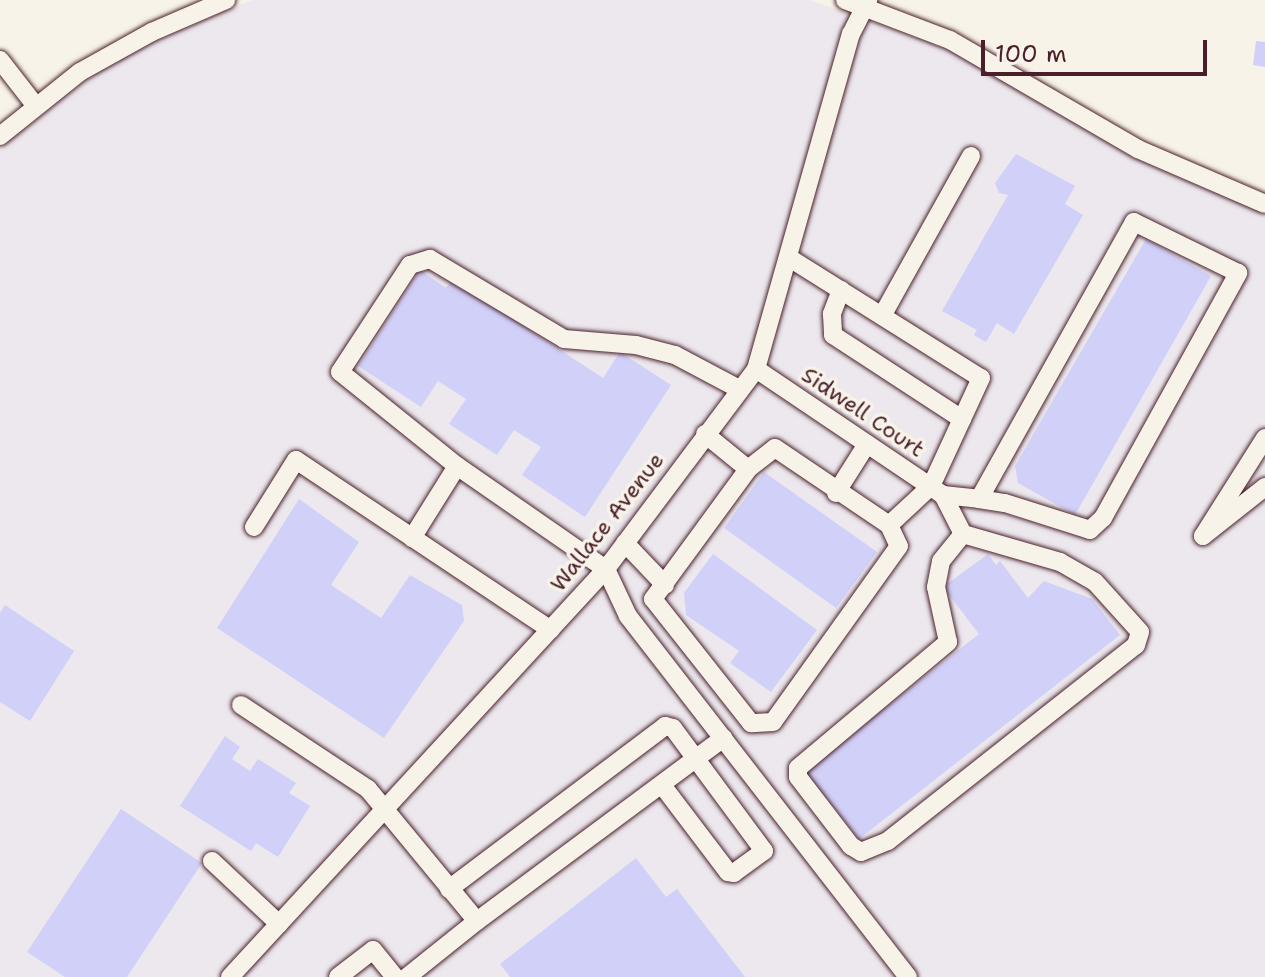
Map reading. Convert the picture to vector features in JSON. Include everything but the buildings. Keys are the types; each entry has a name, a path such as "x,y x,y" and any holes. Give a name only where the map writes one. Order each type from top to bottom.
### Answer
{"street":[{"path":"0,136 35,105 117,51 226,0"},
{"path":"845,0 867,4 950,40 1138,149 1265,204"},
{"name":"Wallace Avenue","path":"230,977 606,569 756,369 791,259 851,34 867,4"},
{"path":"0,60 35,105"},
{"path":"882,316 971,156"},
{"path":"937,490 1090,530 1103,518 1238,273 1134,222 979,499"},
{"path":"739,389 675,355 636,345 564,339 430,259 410,265 340,372 457,466 606,569 628,616 908,977"},
{"path":"791,259 981,378 962,419 937,490 889,525"},
{"path":"841,290 832,314 833,335 962,419"},
{"name":"Sidwell Court","path":"756,369 937,490"},
{"path":"705,434 748,469"},
{"path":"1265,438 1203,536 1265,487"},
{"path":"836,493 867,444"},
{"path":"775,448 836,493 889,525 899,546 773,722 751,723 653,599 748,469 775,448"},
{"path":"254,527 296,460 551,630"},
{"path":"412,538 457,466"},
{"path":"937,490 963,534 1060,562 1095,582 1140,632 1136,645 888,841 861,852 833,823 798,777 798,768 948,642 936,587 941,561 963,534"},
{"path":"625,543 665,585"},
{"path":"241,705 368,789 477,921"},
{"path":"449,889 665,726 697,759 764,851 734,873 728,872 662,785"},
{"path":"407,977 477,921 723,738"},
{"path":"212,861 279,924"},
{"path":"338,977 373,950 395,977"}],"shaded area":[{"path":"252,0 810,0 961,54 1203,188 1265,210 1265,977 0,977 0,148 116,58"}]}
